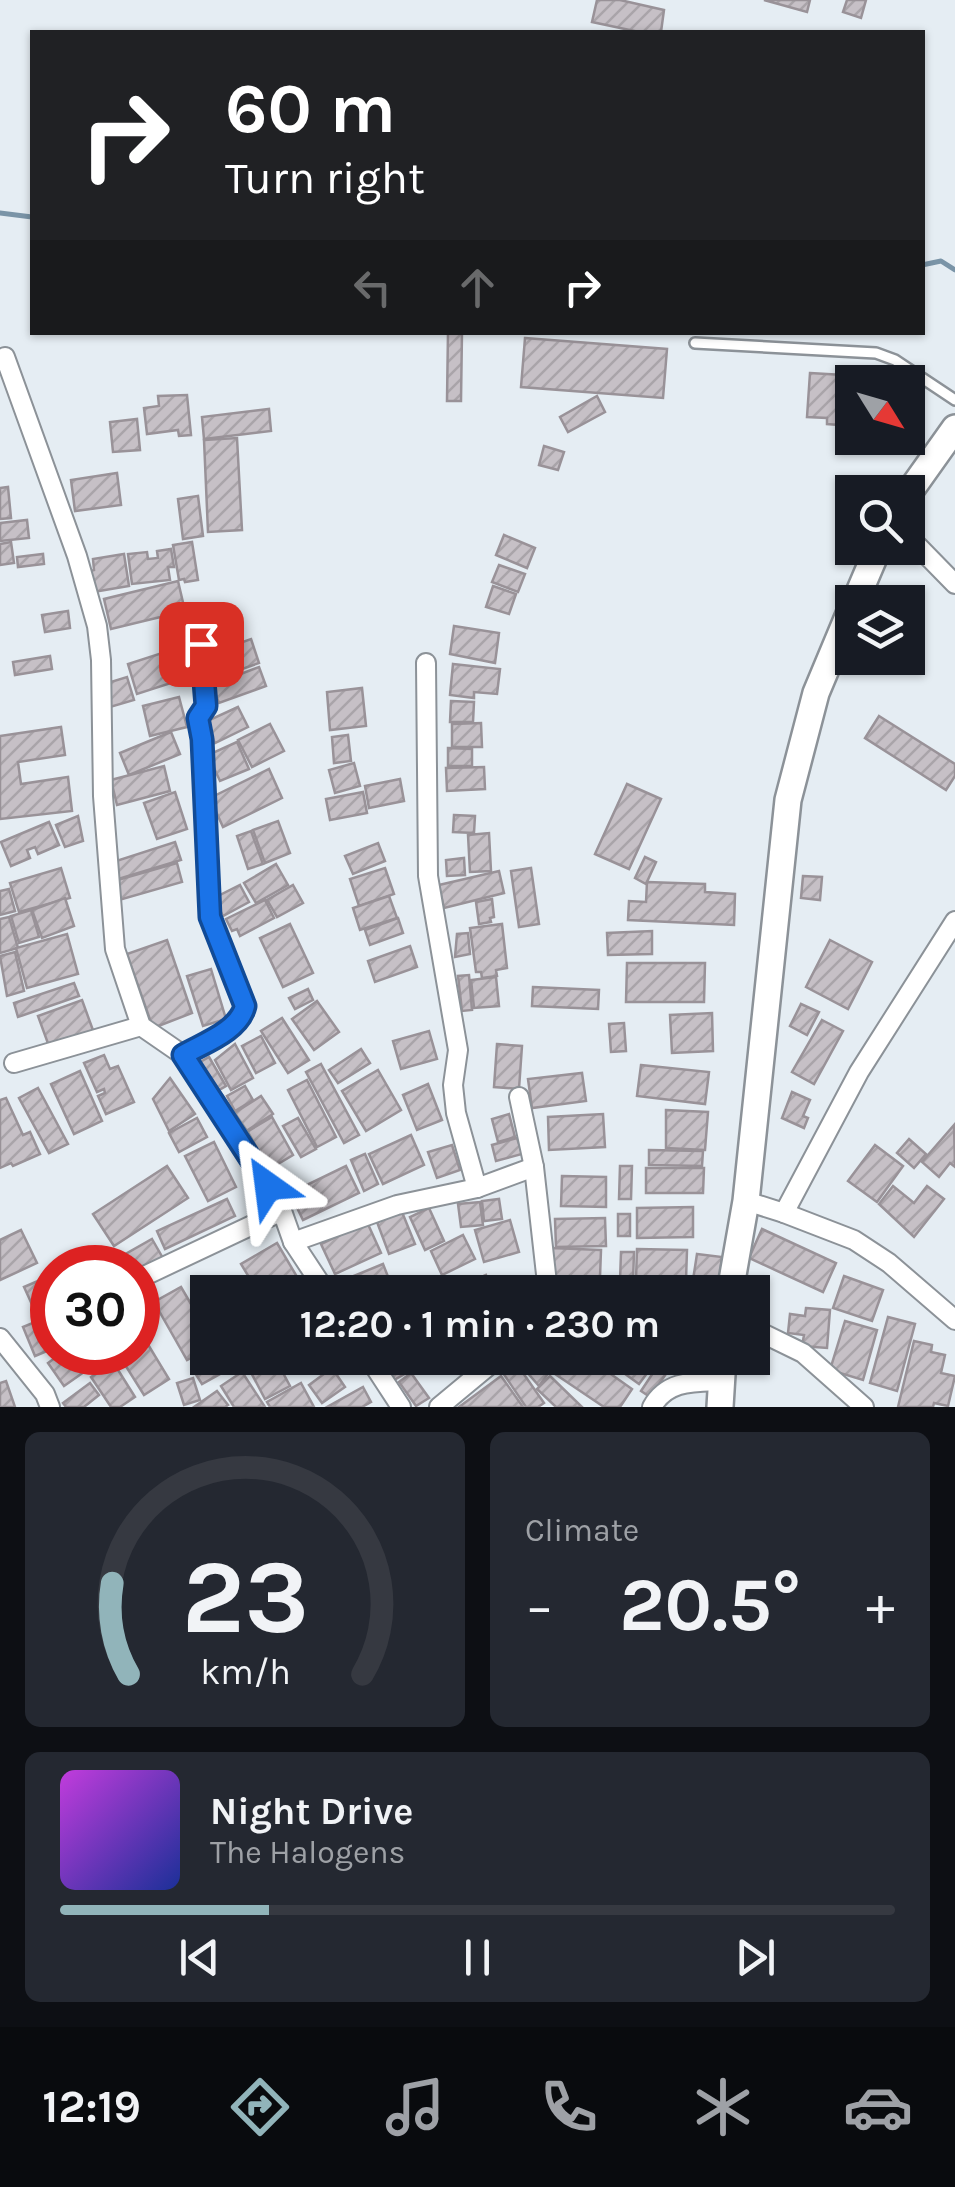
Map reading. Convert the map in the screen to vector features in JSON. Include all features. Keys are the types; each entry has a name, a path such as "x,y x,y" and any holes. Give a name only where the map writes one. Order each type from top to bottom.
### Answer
{"main road":[{"path":"922,475 955,428"},
{"path":"733,1275 746,1200 788,800 816,692 835,648"},
{"path":"720,1407 722,1375"}],"street":[{"path":"5,358 77,556 97,626 103,796 115,950 141,1026 183,1055 240,1138 282,1210 293,1242 315,1275"},
{"path":"925,553 955,584"},
{"path":"183,1055 233,1026 245,1006 210,917 198,718 206,706 201,644"},
{"path":"426,663 428,876 458,1050 453,1085 456,1113 477,1188"},
{"path":"784,1213 858,1072 955,921"},
{"path":"14,1064 141,1026"},
{"path":"519,1097 534,1166 546,1275"},
{"path":"293,1242 398,1205 477,1188 534,1166"},
{"path":"746,1200 854,1240 889,1263 955,1320"},
{"path":"160,1268 282,1210"},
{"path":"770,1337 804,1353 864,1407"},
{"path":"0,1338 46,1394 50,1407"},
{"path":"379,1375 398,1406"},
{"path":"439,1407 478,1375"},
{"path":"652,1407 670,1388 706,1375"}],"lane":[{"path":"694,342 876,352 896,360 955,400"}],"building":[{"path":"597,0 620,0 664,10 661,30 630,30 592,22"},
{"path":"764,0 810,0 807,12"},
{"path":"847,0 866,0 861,18 843,12"},
{"path":"448,335 462,335 461,401 447,401"},
{"path":"525,338 667,349 663,398 521,387"},
{"path":"810,373 835,374 835,425 827,424 827,418 807,417"},
{"path":"187,395 191,435 179,436 178,430 147,434 144,408 159,406 158,396"},
{"path":"597,396 605,412 568,432 560,417"},
{"path":"269,409 271,431 204,439 202,417"},
{"path":"137,419 140,450 113,452 110,422"},
{"path":"237,438 242,530 208,532 204,440"},
{"path":"544,446 564,452 558,470 539,465"},
{"path":"117,473 121,505 75,511 71,480"},
{"path":"8,487 11,518 0,519 0,488"},
{"path":"198,496 203,536 183,539 178,499"},
{"path":"27,520 29,538 0,541 0,523"},
{"path":"504,535 535,548 527,568 496,555"},
{"path":"11,542 14,563 0,565 0,544"},
{"path":"192,542 198,580 185,582 179,580 173,545"},
{"path":"171,549 174,567 168,567 170,580 132,584 128,554 147,552 148,559 158,558 157,551"},
{"path":"43,554 44,564 18,567 17,557"},
{"path":"124,554 129,586 93,592 93,559"},
{"path":"499,565 525,574 518,592 492,582"},
{"path":"178,581 185,611 111,629 104,599"},
{"path":"493,586 516,594 509,614 486,607"},
{"path":"68,611 70,628 45,632 42,615"},
{"path":"454,626 499,633 495,663 450,654"},
{"path":"251,639 259,663 211,680 203,656"},
{"path":"177,649 184,681 173,684 166,652"},
{"path":"162,653 171,683 137,694 128,664"},
{"path":"50,656 52,669 15,675 13,662"},
{"path":"453,664 500,669 497,694 474,692 474,698 450,695"},
{"path":"259,667 266,686 219,703 212,685"},
{"path":"127,677 134,700 110,707 104,684"},
{"path":"362,688 366,726 330,730 327,692"},
{"path":"179,697 187,727 150,736 143,706"},
{"path":"451,701 474,702 473,722 450,722"},
{"path":"238,707 248,727 215,743 205,722"},
{"path":"879,716 955,764 955,776 946,790 865,738"},
{"path":"481,723 482,747 452,747 452,724"},
{"path":"270,724 284,751 252,767 238,740"},
{"path":"61,727 65,755 18,762 21,784 68,777 72,811 0,819 0,736"},
{"path":"171,732 180,754 129,775 120,753"},
{"path":"348,735 351,761 334,763 332,737"},
{"path":"237,742 249,769 220,781 208,755"},
{"path":"448,748 472,749 472,766 448,766"},
{"path":"354,763 360,786 335,793 329,770"},
{"path":"164,766 170,791 117,805 111,780"},
{"path":"484,767 485,789 447,791 446,768"},
{"path":"269,769 282,798 223,827 210,798"},
{"path":"400,779 404,801 369,808 365,786"},
{"path":"627,784 661,799 629,869 595,854"},
{"path":"175,792 187,829 157,839 144,803"},
{"path":"363,792 367,813 330,820 326,799"},
{"path":"454,815 475,816 474,833 453,832"},
{"path":"78,816 83,841 65,847 56,825"},
{"path":"278,821 290,853 265,863 253,830"},
{"path":"49,822 59,845 38,854 35,847 27,850 30,858 11,866 1,842"},
{"path":"251,831 263,864 248,869 237,836"},
{"path":"489,833 491,871 470,872 468,835"},
{"path":"175,842 181,860 115,880 110,863"},
{"path":"378,843 385,861 353,874 345,856"},
{"path":"645,857 656,862 646,884 635,878"},
{"path":"464,858 465,875 447,876 446,860"},
{"path":"177,863 182,882 119,900 114,881"},
{"path":"276,864 288,885 256,903 244,883"},
{"path":"61,868 70,898 19,912 10,883"},
{"path":"385,868 394,894 359,906 350,879"},
{"path":"531,868 539,924 519,927 511,871"},
{"path":"499,871 504,893 444,908 439,885"},
{"path":"803,876 822,877 820,900 801,898"},
{"path":"647,882 705,884 705,892 735,894 734,925 628,920 629,901 646,902"},
{"path":"240,885 249,902 223,916 214,898"},
{"path":"293,885 303,903 277,917 267,900"},
{"path":"9,889 15,911 0,915 0,891"},
{"path":"389,896 397,918 360,930 353,908"},
{"path":"65,898 74,926 42,938 32,910"},
{"path":"492,899 494,917 491,922 479,924 476,902"},
{"path":"265,900 274,918 240,936 237,929 232,931 226,919"},
{"path":"31,910 39,937 19,943 11,916"},
{"path":"9,917 18,948 0,953 0,919"},
{"path":"398,918 403,933 370,945 365,930"},
{"path":"290,924 313,973 283,987 260,938"},
{"path":"502,924 507,968 496,970 497,976 482,978 481,972 476,972 470,928"},
{"path":"652,931 652,954 608,955 607,933"},
{"path":"468,933 470,954 455,957 457,934"},
{"path":"67,934 78,974 27,988 16,948"},
{"path":"167,940 192,1013 153,1028 127,954"},
{"path":"830,940 872,962 848,1009 806,987"},
{"path":"410,946 417,967 375,982 368,961"},
{"path":"15,952 24,991 7,996 0,956"},
{"path":"627,963 705,963 704,1002 626,1002"},
{"path":"211,969 226,1019 203,1026 187,976"},
{"path":"469,975 472,1010 462,1011 458,976"},
{"path":"496,977 499,1006 474,1008 471,980"},
{"path":"74,983 79,996 18,1017 14,1003"},
{"path":"533,987 599,990 598,1009 532,1006"},
{"path":"308,989 313,1000 295,1009 289,998"},
{"path":"82,1000 94,1033 50,1049 38,1016"},
{"path":"317,1001 339,1032 314,1050 292,1019"},
{"path":"801,1004 819,1012 807,1035 790,1026"},
{"path":"712,1013 713,1051 672,1053 670,1015"},
{"path":"282,1018 309,1060 288,1073 261,1031"},
{"path":"822,1020 843,1031 814,1084 792,1072"},
{"path":"624,1023 626,1051 611,1052 609,1024"},
{"path":"429,1031 437,1059 401,1069 393,1041"},
{"path":"261,1036 275,1063 256,1073 242,1046"},
{"path":"235,1044 253,1078 231,1090 215,1060"},
{"path":"497,1044 522,1046 519,1089 494,1087"},
{"path":"361,1049 370,1063 338,1083 329,1070"},
{"path":"104,1055 110,1069 118,1066 134,1102 106,1114 98,1096 105,1093 104,1089 97,1092 84,1063"},
{"path":"209,1057 226,1086 212,1094 195,1065"},
{"path":"321,1064 359,1135 344,1143 306,1072"},
{"path":"641,1065 709,1072 705,1104 637,1096"},
{"path":"378,1070 401,1110 366,1131 342,1091"},
{"path":"80,1071 102,1121 74,1134 51,1084"},
{"path":"582,1073 586,1101 532,1108 528,1079"},
{"path":"170,1078 195,1114 169,1131 153,1099"},
{"path":"307,1080 336,1137 317,1147 288,1090"},
{"path":"428,1084 442,1120 417,1130 403,1095"},
{"path":"245,1086 253,1100 235,1111 227,1096"},
{"path":"38,1088 68,1144 49,1153 19,1098"},
{"path":"792,1092 810,1100 803,1116 808,1118 804,1128 782,1118"},
{"path":"261,1096 273,1114 240,1135 228,1117"},
{"path":"6,1098 23,1135 30,1132 40,1154 0,1168 0,1100"},
{"path":"666,1110 708,1112 705,1150 666,1148"},
{"path":"509,1114 515,1137 498,1142 492,1119"},
{"path":"603,1114 605,1147 549,1150 548,1117"},
{"path":"272,1117 293,1155 266,1171 245,1133"},
{"path":"197,1118 207,1137 179,1152 169,1133"},
{"path":"298,1118 316,1149 301,1157 283,1126"},
{"path":"954,1125 955,1167 950,1163 939,1177 922,1162"},
{"path":"411,1135 424,1165 383,1184 369,1154"},
{"path":"517,1138 522,1154 496,1161 492,1145"},
{"path":"909,1139 926,1154 914,1168 897,1153"},
{"path":"214,1142 236,1187 208,1201 185,1156"},
{"path":"452,1145 460,1170 437,1178 428,1152"},
{"path":"875,1145 903,1166 877,1202 848,1181"},
{"path":"649,1150 703,1151 702,1166 649,1165"},
{"path":"365,1154 378,1184 364,1191 351,1160"},
{"path":"167,1166 188,1198 116,1245 93,1214"},
{"path":"346,1166 359,1193 303,1220 290,1193"},
{"path":"620,1166 632,1166 631,1199 619,1199"},
{"path":"646,1168 704,1168 703,1193 646,1193"},
{"path":"562,1176 606,1177 606,1207 561,1206"},
{"path":"893,1186 914,1203 927,1186 944,1199 914,1237 879,1204"},
{"path":"227,1199 235,1216 165,1249 157,1231"},
{"path":"499,1199 502,1219 484,1221 482,1201"},
{"path":"480,1202 483,1225 461,1227 458,1204"},
{"path":"693,1207 693,1237 637,1238 637,1208"},
{"path":"429,1208 444,1241 425,1250 410,1217"},
{"path":"402,1212 415,1244 389,1254 377,1222"},
{"path":"618,1214 630,1214 630,1236 618,1236"},
{"path":"605,1218 606,1246 556,1247 555,1219"},
{"path":"510,1220 519,1252 484,1262 475,1230"},
{"path":"367,1222 381,1253 335,1274 321,1244"},
{"path":"762,1229 836,1263 823,1292 749,1258"},
{"path":"21,1230 30,1249 30,1266 0,1280 0,1240"},
{"path":"463,1235 475,1259 442,1275 431,1251"},
{"path":"277,1243 296,1275 248,1275 241,1264"},
{"path":"551,1248 601,1250 600,1275 550,1275"},
{"path":"637,1249 687,1250 686,1275 636,1275"},
{"path":"621,1252 634,1252 633,1275 620,1275"},
{"path":"697,1254 722,1257 720,1275 694,1275"},
{"path":"383,1264 387,1275 356,1275"},
{"path":"844,1276 883,1290 872,1321 833,1308"},
{"path":"181,1287 190,1302 187,1360 160,1313 160,1299"},
{"path":"806,1308 830,1310 827,1348 802,1346 804,1335 788,1333 790,1314 805,1316"},
{"path":"888,1317 915,1324 897,1391 870,1383"},
{"path":"845,1321 877,1330 863,1380 830,1370"},
{"path":"30,1324 30,1344 23,1327"},
{"path":"914,1341 932,1345 931,1352 945,1355 941,1373 955,1376 948,1406 934,1403 933,1407 898,1407"},
{"path":"160,1364 169,1379 144,1395 131,1375 160,1375"},
{"path":"56,1375 80,1375 64,1386"},
{"path":"121,1375 135,1397 120,1407 111,1407 91,1377"},
{"path":"196,1375 218,1375 202,1384"},
{"path":"244,1375 265,1407 234,1407 221,1386"},
{"path":"252,1375 284,1375 290,1386 265,1399"},
{"path":"323,1375 337,1375 345,1387 322,1403 309,1385"},
{"path":"412,1375 429,1398 416,1406 399,1382"},
{"path":"504,1375 524,1375 544,1403 526,1407"},
{"path":"529,1375 547,1375 539,1386"},
{"path":"556,1375 612,1375 632,1389 620,1407 604,1407"},
{"path":"627,1375 646,1375 639,1384"},
{"path":"652,1375 665,1375 650,1397 641,1391"},
{"path":"501,1376 523,1407 459,1407"},
{"path":"550,1376 582,1407 556,1407 537,1389"},
{"path":"193,1378 200,1400 184,1405 177,1383"},
{"path":"6,1381 15,1407 0,1407 0,1383"},
{"path":"90,1383 99,1395 84,1407 66,1407 63,1403"},
{"path":"301,1383 314,1407 270,1407 267,1402"},
{"path":"363,1387 371,1402 362,1407 327,1407"},
{"path":"217,1391 228,1405 194,1407"}],"waterway":[{"path":"0,213 30,217"},
{"path":"925,264 941,261 955,270"}],"route":[{"path":"201,644 206,706 198,718 209,850 210,917 245,1006 233,1026 183,1055 268,1186"}]}
